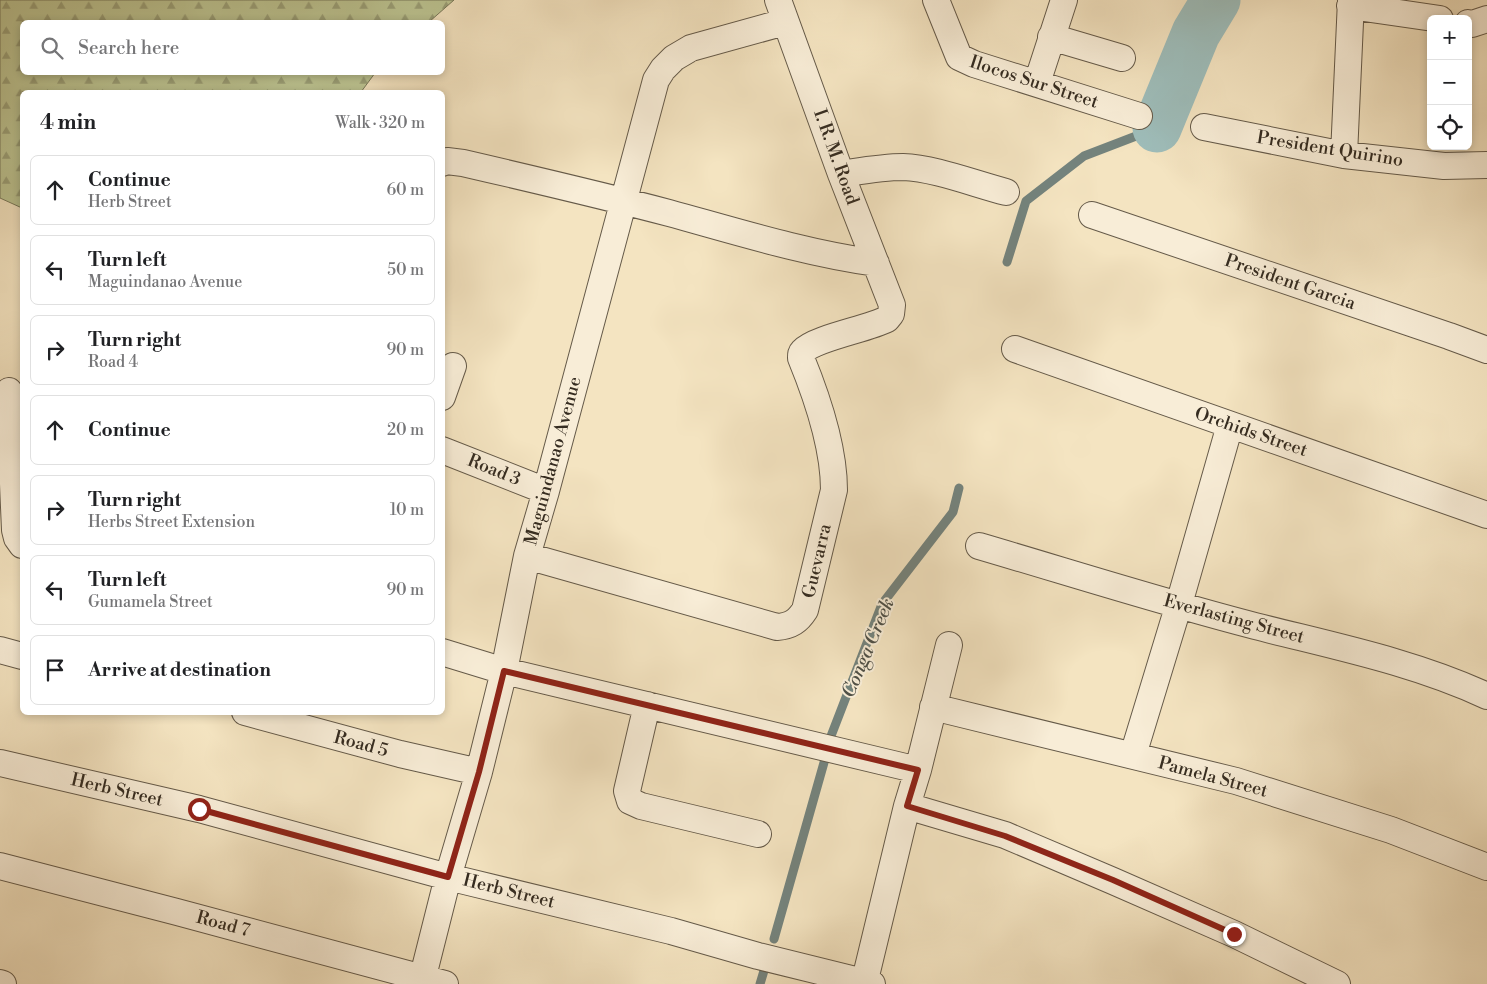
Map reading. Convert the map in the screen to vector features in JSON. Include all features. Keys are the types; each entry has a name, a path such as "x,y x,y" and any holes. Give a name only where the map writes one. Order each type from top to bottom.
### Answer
{"street":[{"name":"Ilocos Sur Street","path":"936,0 959,57 974,64 1139,116"},
{"path":"1037,83 1064,0"},
{"path":"1344,155 1350,3 1427,17"},
{"name":"I. R. M. Road","path":"781,11 892,305 891,314"},
{"name":"Maguindanao Avenue","path":"429,982 448,877 479,772 504,671 527,556 656,80 663,68 674,58 691,48 781,11"},
{"path":"1472,24 1487,19"},
{"path":"1051,37 1122,58"},
{"name":"President Quirino","path":"1204,127 1344,155 1444,166 1487,165"},
{"path":"445,162 463,163 624,201 794,248 876,263"},
{"path":"841,174 904,167 936,172 1006,192"},
{"name":"President Garcia","path":"1092,215 1487,350"},
{"name":"Guevarra","path":"527,556 777,627 787,626 795,622 805,610 834,490 834,470 831,451 800,358 801,353 820,342 882,322 891,314"},
{"name":"Orchids Street","path":"1016,350 1487,515"},
{"path":"445,389 453,366"},
{"path":"10,391 15,530 20,543"},
{"path":"1133,755 1179,604 1230,425"},
{"name":"Road 3","path":"445,451 546,491"},
{"name":"Everlasting Street","path":"978,546 1419,670 1487,696"},
{"path":"867,984 907,806 918,770 949,645"},
{"path":"0,650 20,655"},
{"path":"445,653 504,671 918,770"},
{"path":"647,705 627,791 630,800 641,806 758,834"},
{"name":"Pamela Street","path":"933,708 1133,755 1236,782 1391,830 1487,867"},
{"name":"Road 5","path":"256,715 400,754 479,772"},
{"name":"Herb Street","path":"0,763 199,809 448,877 671,931 867,984"},
{"path":"907,806 1014,839 1113,880 1337,984"},
{"name":"Road 7","path":"0,866 187,914 429,982"}],"green space":[{"path":"0,0 454,0 431,20 20,20 20,75 374,75 362,90 20,90 20,207 0,198"}],"waterway":[{"name":"Conga Creek","path":"1157,128 1196,33 1216,0"},
{"name":"Conga Creek","path":"1007,262 1026,201 1084,156 1157,128"},
{"name":"Conga Creek","path":"831,736 882,604 953,512 959,488"},
{"path":"774,939 825,759"},
{"path":"760,984 766,964"}],"route":[{"path":"199,809 448,877 479,772 504,671 918,770 907,806 1005,836 1113,880 1234,934"}]}
